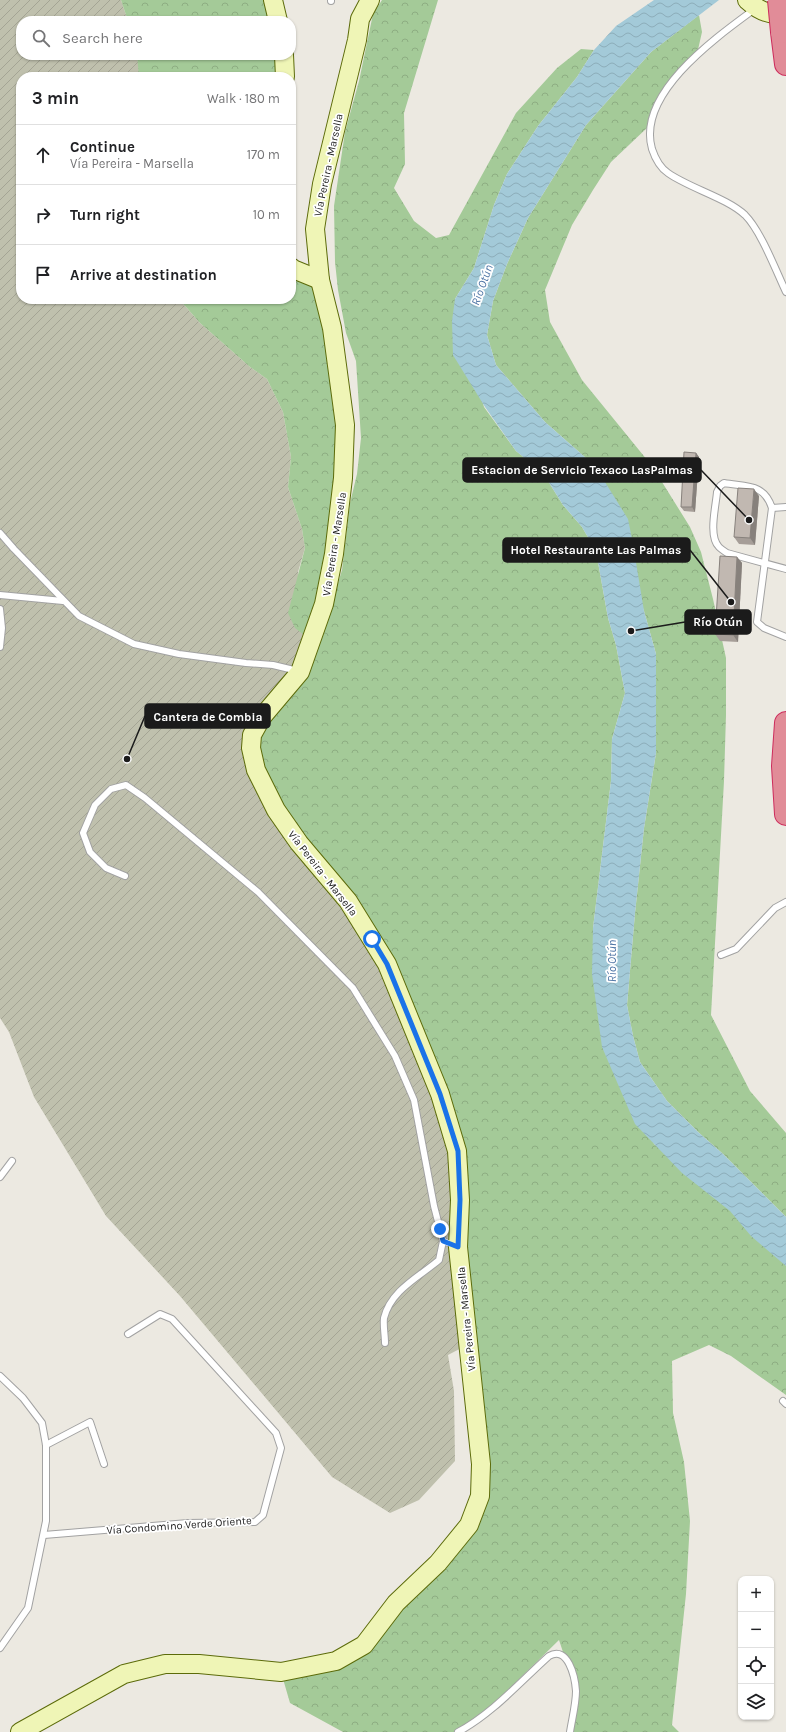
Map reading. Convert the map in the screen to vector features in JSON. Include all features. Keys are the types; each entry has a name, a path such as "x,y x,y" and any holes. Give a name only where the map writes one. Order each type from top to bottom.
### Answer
{"highway":[{"path":"779,0 784,23 786,64"},
{"path":"786,723 783,766 786,814"}],"main road":[{"path":"273,0 277,16"},
{"name":"Vía Pereira - Marsella","path":"20,1732 124,1674 165,1664 199,1664 281,1672 336,1661 364,1645 396,1603 438,1563 468,1525 480,1496 480,1464 450,1244 460,1200 458,1151 440,1094 387,964 348,901 299,843 276,810 256,770 251,748 252,735 262,717 300,672 324,604 334,554 343,478 345,425 332,328 320,280 315,229 322,184 357,40 360,19 370,0"},
{"path":"751,4 772,14 784,23"},
{"path":"284,60 285,72"},
{"path":"296,270 320,280"}],"lane":[{"path":"751,4 684,66 660,99 651,123 650,143 656,161 667,173 732,206 744,214 754,226 786,292"},
{"path":"786,569 765,564 738,557 727,553 718,547 714,538 713,528 717,492 720,486 724,484 760,489 769,499 772,508 765,564 757,622 764,628 786,638"},
{"path":"772,508 786,507"},
{"path":"0,533 63,601 79,616 134,644 179,654 273,665 300,672"},
{"path":"0,595 63,601"},
{"path":"0,609 2,628 0,647"},
{"path":"125,876 106,868 90,852 83,833 95,805 111,789 126,784 258,892 353,988 395,1056 414,1100 434,1206 450,1244 439,1260 405,1285 395,1297 384,1319 385,1343"},
{"path":"721,955 736,950 775,908 786,902"},
{"path":"0,1177 12,1161"},
{"name":"Vía Condomino Verde Oriente","path":"44,1536 188,1523 255,1522 263,1515 281,1448 276,1433 172,1319 160,1314 128,1334"},
{"path":"0,1376 23,1398 42,1423 46,1445 46,1521 28,1608 0,1648"},
{"path":"46,1445 90,1422 104,1464"},
{"path":"458,1732 469,1726 486,1713 543,1661 554,1653 559,1653 565,1657 572,1672 576,1691 570,1732"}],"shaded area":[{"path":"0,0 121,0 126,16 16,16 16,60 138,60 139,72 16,72 16,304 183,304 200,323 250,367 267,379 283,412 291,457 288,487 302,529 305,548 298,572 308,638 387,964 457,1151 469,1344 448,1355 454,1391 455,1461 419,1500 390,1513 332,1477 180,1296 106,1216 34,1097 9,1032 0,1018"}],"green space":[{"path":"121,0 273,0 277,16 126,16"},
{"path":"382,0 438,0 404,113 405,164 394,188 414,221 436,238 449,235 516,113 557,68 581,49 594,50 577,77 538,126 507,174 494,205 474,268 455,299 484,407 516,451 543,473 563,505 582,527 596,551 608,618 616,645 625,693 612,739 611,781 593,928 654,1144 786,1247 786,1395 731,1356 709,1345 672,1361 673,1413 684,1462 690,1521 686,1594 672,1725 679,1732 573,1732 576,1691 559,1640 465,1732 343,1732 290,1703 281,1672 336,1661 438,1563 480,1496 457,1151 387,964 315,862 251,750 262,717 307,676 320,642 342,570 350,503 357,474 361,438 356,361 346,333 338,290 335,262 334,206 345,132 359,81 373,14"},
{"path":"699,15 702,32 697,54 684,73 671,85 648,127 611,162 572,225 545,290 550,322 582,380 652,466 690,527 701,552 726,658 724,781 711,1015 750,1091 786,1133 786,1217 667,1101 640,1062 627,1005 644,828 656,753 656,654 644,611 595,466 545,422 496,365 487,335 493,301 507,264 528,218 586,125 651,52"},
{"path":"137,60 284,60 285,72 139,72"},
{"path":"296,269 320,280 343,478 308,638 295,628 288,613 305,548 302,529 288,487 291,457 283,412 267,379 250,367 200,323 183,304 296,304"}],"water":[{"name":"Río Otún","path":"654,0 719,0 651,52 586,125 528,218 507,264 493,301 487,335 496,365 545,422 595,466 628,519 644,611 656,654 656,753 644,828 627,1005 633,1036 640,1062 667,1101 786,1217 786,1266 751,1236 730,1211 682,1173 635,1124 602,1047 592,974 593,928 611,781 612,739 625,693 616,645 608,618 596,551 582,527 563,505 543,473 516,451 485,407 453,355 452,321 455,299 474,268 494,205 507,174 538,126 577,77 594,50 616,26"}],"building":[{"path":"684,452 696,453 692,507 681,507"},
{"path":"738,488 754,489 750,538 734,537"},
{"path":"720,556 737,557 733,635 715,634"}],"place":[{"name":"Estacion de Servicio Texaco LasPalmas","path":"749,520"},
{"name":"Hotel Restaurante Las Palmas","path":"731,602"},
{"name":"Río Otún","path":"631,631"},
{"name":"Cantera de Combia","path":"127,759"}],"route":[{"path":"372,939 387,964 440,1094 458,1151 460,1200 458,1247 443,1241 440,1229"}]}
